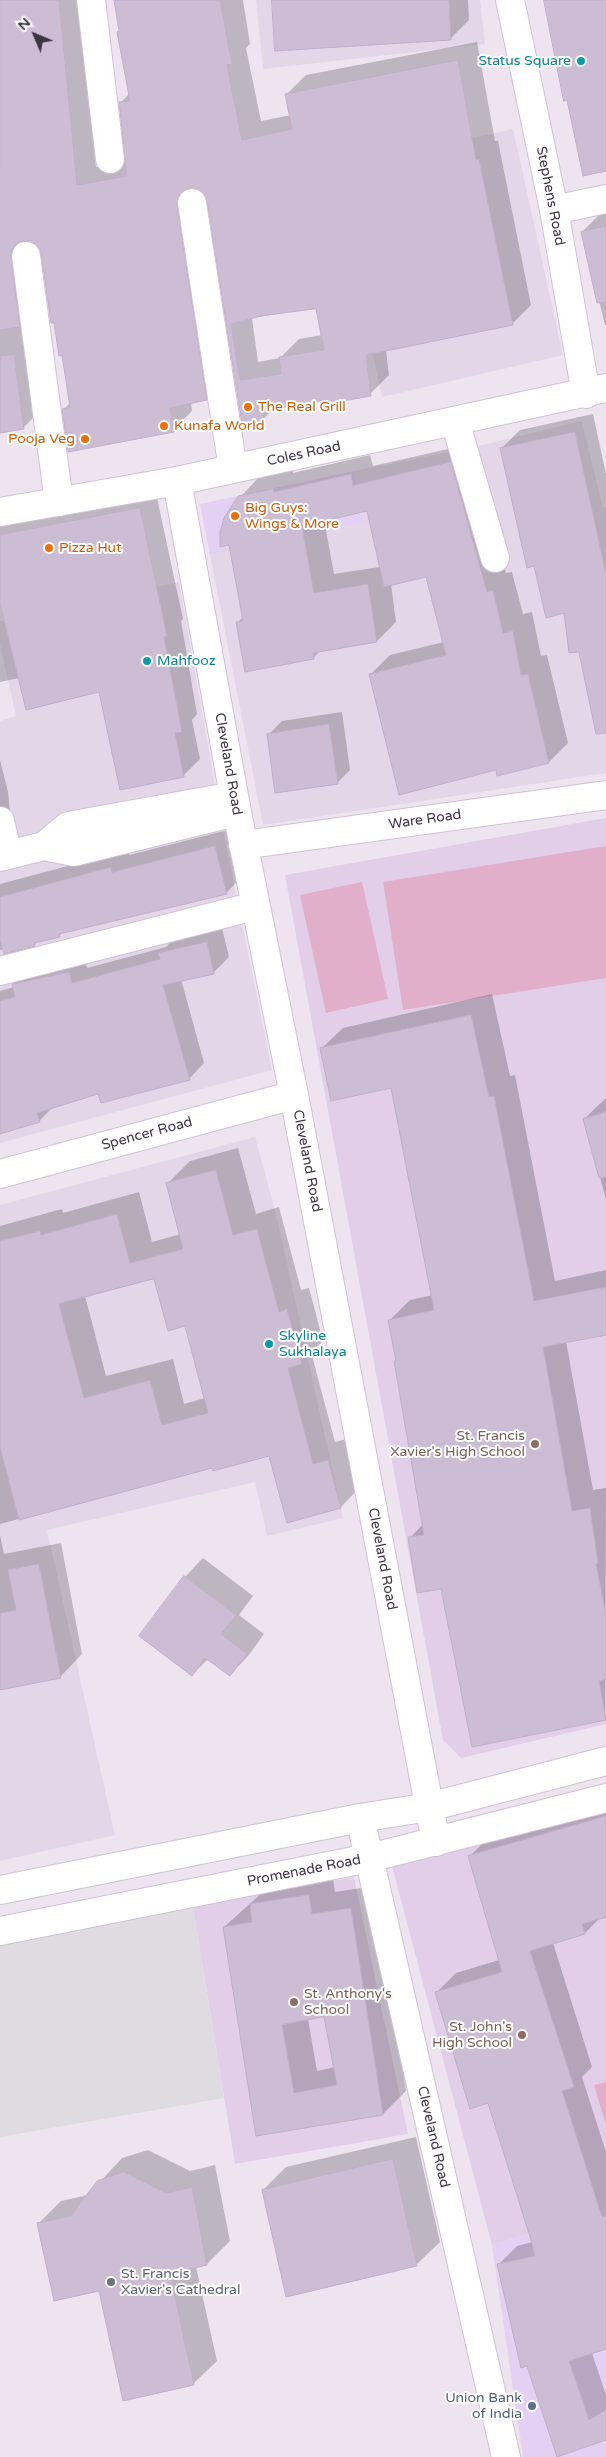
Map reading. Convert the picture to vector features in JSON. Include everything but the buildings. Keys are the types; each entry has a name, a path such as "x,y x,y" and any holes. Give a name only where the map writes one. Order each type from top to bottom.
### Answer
{"street":[{"path":"91,0 110,159"},
{"name":"Stephens Road","path":"510,0 554,210 596,391"},
{"path":"554,210 606,199"},
{"path":"192,203 233,469"},
{"path":"26,256 59,502"},
{"name":"Coles Road","path":"0,512 177,481 596,391"},
{"path":"455,421 495,558"},
{"name":"Cleveland Road","path":"177,481 243,845 294,1095 436,1842"},
{"name":"Ware Road","path":"243,845 606,795"},
{"path":"0,821 4,856 44,846 74,852 236,804"},
{"path":"0,971 255,906"},
{"name":"Spencer Road","path":"0,1174 294,1095"},
{"path":"0,1890 360,1818 429,1807 606,1761"},
{"name":"Promenade Road","path":"0,1931 370,1858 606,1798"},
{"name":"Cleveland Road","path":"360,1818 506,2457"}],"shaded area":[{"path":"256,0 480,0 485,44 263,69"},
{"path":"513,129 563,355 382,397 332,170"},
{"path":"582,421 603,508 606,507 606,773 263,825 210,555 364,522 354,471 478,446"},
{"path":"354,471 365,522 210,555 200,504"},
{"path":"179,582 224,836 272,1070 0,1143 0,721 16,716 0,644 0,621"},
{"path":"606,818 606,1724 461,1758 443,1740 285,875"},
{"path":"606,846 606,978 403,1010 383,882"},
{"path":"362,882 388,999 326,1013 300,895"},
{"path":"255,1137 277,1218 343,1518 267,1536 255,1482 47,1530 115,1835 0,1861 0,1205"},
{"name":"St. John's High School","path":"606,1808 606,2209 492,2245 391,1862"},
{"name":"St. Anthony's School","path":"354,1877 408,2134 235,2164 193,1907"},
{"path":"193,1907 224,2098 0,2137 0,1941"},
{"path":"606,2082 606,2125 594,2085"},
{"path":"606,2209 606,2457 523,2457 492,2245"}],"place":[{"name":"Status Square","path":"581,61"},
{"name":"The Real Grill","path":"248,407"},
{"name":"Kunafa World","path":"164,426"},
{"name":"Pooja Veg","path":"85,439"},
{"name":"Big Guys: Wings & More","path":"235,516"},
{"name":"Pizza Hut","path":"49,548"},
{"name":"Mahfooz","path":"147,661"},
{"name":"Skyline Sukhalaya","path":"269,1344"},
{"name":"St. Francis Xavier's High School","path":"535,1444"},
{"name":"St. Anthony's School","path":"294,2002"},
{"name":"St. John's High School","path":"522,2035"},
{"name":"St. Francis Xavier's Cathedral","path":"111,2282"},
{"name":"Union Bank of India","path":"532,2406"}]}
